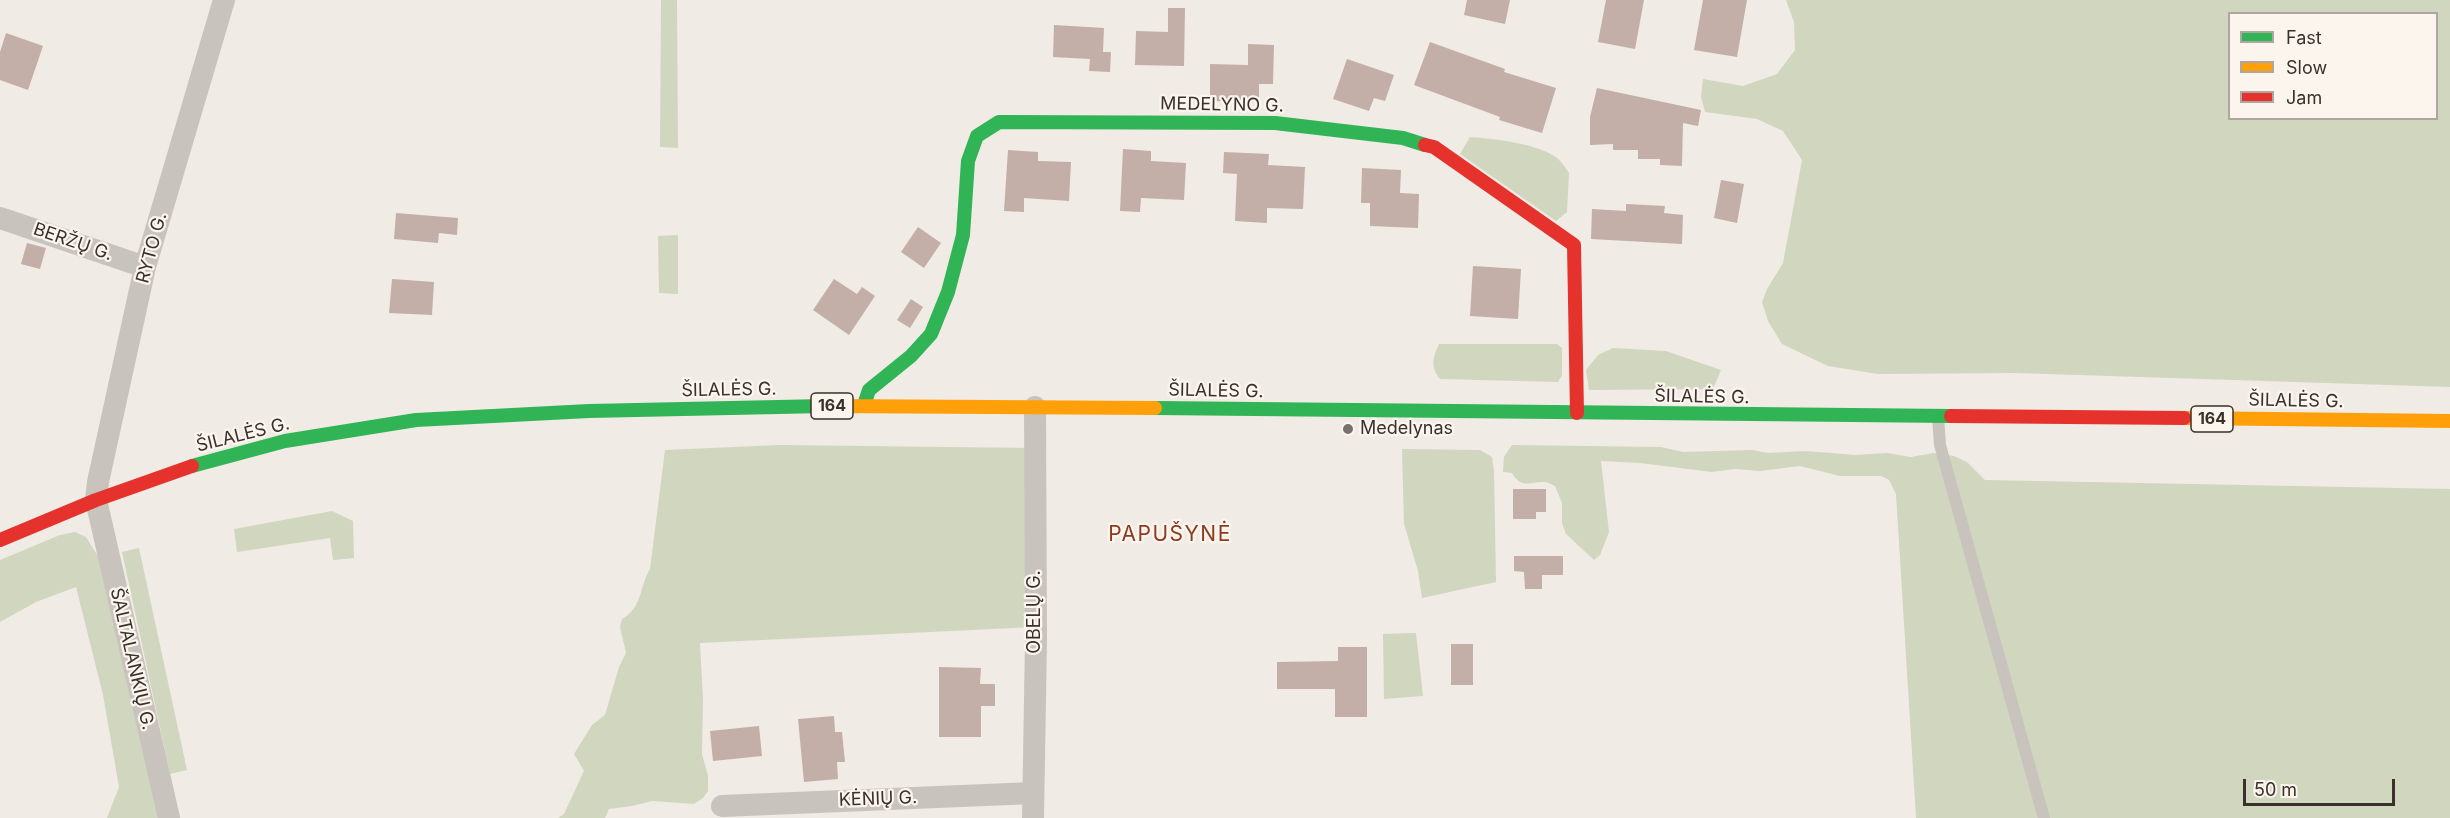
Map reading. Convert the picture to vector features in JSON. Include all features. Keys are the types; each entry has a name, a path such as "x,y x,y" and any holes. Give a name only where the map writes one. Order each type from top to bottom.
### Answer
{"main road":[{"name":"MEDELYNO G.","path":"864,405 869,390 911,356 931,334 948,292 963,235 968,162 977,136 999,122 1275,123 1403,138 1434,147 1574,245 1577,413"},
{"name":"ŠILALĖS G.","path":"0,540 96,500 185,468 285,441 416,420 589,411 864,405 2450,421"}],"street":[{"name":"RYTO G.","path":"96,500 145,267 224,0"},
{"name":"BERŽŲ G.","path":"0,218 145,267"},
{"name":"OBELŲ G.","path":"1033,818 1036,640 1035,407"},
{"name":"ŠALTALANKIŲ G.","path":"96,500 169,818"},
{"name":"KĖNIŲ G.","path":"722,806 1033,793"}],"lane":[{"path":"1938,417 1940,444 2044,818"}],"green space":[{"path":"661,0 677,0 678,148 660,147"},
{"path":"1786,0 2450,0 2450,387 2016,373 1878,374 1828,366 1782,344 1768,321 1762,302 1783,263 1802,160 1783,131 1757,119 1705,112 1701,97 1703,79 1743,86 1777,74 1795,50 1794,22"},
{"path":"1470,137 1527,145 1557,158 1569,173 1567,212 1556,221 1460,154"},
{"path":"678,235 678,294 659,293 658,236"},
{"path":"1439,344 1557,344 1562,348 1562,375 1558,382 1440,379 1434,362"},
{"path":"1613,348 1666,351 1721,370 1713,389 1589,390 1586,370 1598,355"},
{"path":"779,445 1034,448 1035,627 700,643 703,699 702,754 708,776 708,791 703,798 694,804 652,801 609,809 605,818 558,818 564,814 584,771 574,754 592,725 605,715 619,667 626,653 620,627 622,619 634,609 650,569 665,450"},
{"path":"1512,445 1661,447 1683,452 1752,450 1768,453 1805,451 1856,455 1887,453 1911,457 1933,453 1954,456 1967,462 1985,480 2450,489 2450,818 1916,818 1896,494 1889,480 1881,476 1840,476 1800,466 1760,471 1735,469 1712,472 1640,463 1601,461 1609,532 1600,555 1594,560 1566,534 1562,523 1562,503 1555,486 1545,482 1523,483 1512,473 1503,472 1504,457"},
{"path":"1402,449 1480,450 1492,457 1496,582 1422,598 1418,571 1404,524"},
{"path":"332,511 353,521 354,558 333,560 330,538 237,552 234,529"},
{"path":"75,532 86,537 99,558 162,818 107,818 119,787 103,695 76,587 36,602 0,622 0,560 60,535"},
{"path":"139,548 187,770 170,774 122,552"},
{"path":"1416,633 1423,696 1384,699 1383,634"}],"building":[{"path":"1467,0 1510,0 1505,24 1464,15"},
{"path":"1606,0 1644,0 1635,49 1598,42"},
{"path":"1703,0 1747,0 1737,57 1694,50"},
{"path":"1168,8 1185,8 1184,66 1135,65 1136,31 1168,32"},
{"path":"1054,25 1104,28 1103,52 1111,52 1110,72 1089,71 1090,59 1053,57"},
{"path":"6,33 43,46 28,90 0,80 0,52"},
{"path":"1430,42 1505,69 1504,72 1556,88 1542,133 1499,120 1500,117 1414,85"},
{"path":"1248,44 1274,45 1273,84 1259,84 1259,102 1210,101 1210,64 1248,65"},
{"path":"1347,59 1394,75 1385,101 1374,98 1369,111 1333,99"},
{"path":"1597,88 1701,110 1698,126 1683,123 1682,166 1660,165 1660,159 1638,159 1638,150 1613,150 1613,144 1590,145 1590,117"},
{"path":"1123,149 1151,151 1151,161 1186,163 1184,200 1141,198 1140,212 1120,211"},
{"path":"1008,150 1038,152 1038,161 1071,162 1069,201 1024,198 1024,212 1004,211"},
{"path":"1224,152 1269,154 1268,165 1305,167 1303,209 1267,208 1267,223 1235,221 1237,174 1223,173"},
{"path":"1362,168 1401,170 1400,193 1419,194 1418,228 1370,226 1370,203 1361,203"},
{"path":"1721,180 1744,184 1737,223 1714,218"},
{"path":"1626,204 1665,206 1664,213 1683,215 1682,244 1591,239 1592,209 1626,211"},
{"path":"396,213 458,218 457,235 439,233 438,243 394,239"},
{"path":"918,227 941,243 924,268 901,252"},
{"path":"27,243 46,248 40,269 21,264"},
{"path":"1473,266 1521,269 1518,319 1470,316"},
{"path":"392,279 434,282 432,315 389,313"},
{"path":"834,279 857,294 862,287 875,296 849,335 813,310"},
{"path":"911,299 923,307 910,328 897,320"},
{"path":"1513,489 1546,489 1546,512 1536,512 1536,519 1513,519"},
{"path":"1514,556 1563,556 1563,575 1542,575 1542,589 1525,589 1524,572 1514,571"},
{"path":"1451,644 1473,644 1473,685 1451,685"},
{"path":"1338,647 1367,647 1367,717 1335,717 1335,689 1277,689 1277,662 1338,661"},
{"path":"939,667 981,668 980,684 995,684 995,706 981,706 981,737 939,737"},
{"path":"834,716 835,732 842,732 845,762 837,762 838,779 804,782 798,719"},
{"path":"759,726 762,756 713,761 710,731"}],"traffic: fast":[{"path":"864,405 869,390 911,356 931,334 948,292 963,235 968,161 977,136 999,122 1275,123 1403,138 1425,145"},
{"path":"192,466 285,441 416,420 589,411 825,406"},
{"path":"1155,408 1951,416"}],"traffic: slow":[{"path":"825,406 1155,408"},
{"path":"2184,418 2450,421"}],"traffic: jam":[{"path":"1425,145 1434,147 1574,245 1577,413"},
{"path":"1951,416 2184,418"},
{"path":"0,540 96,500 192,466"}],"place":[{"name":"Medelynas","path":"1348,429"}],"district":[{"name":"PAPUŠYNĖ","path":"1170,535"}]}
